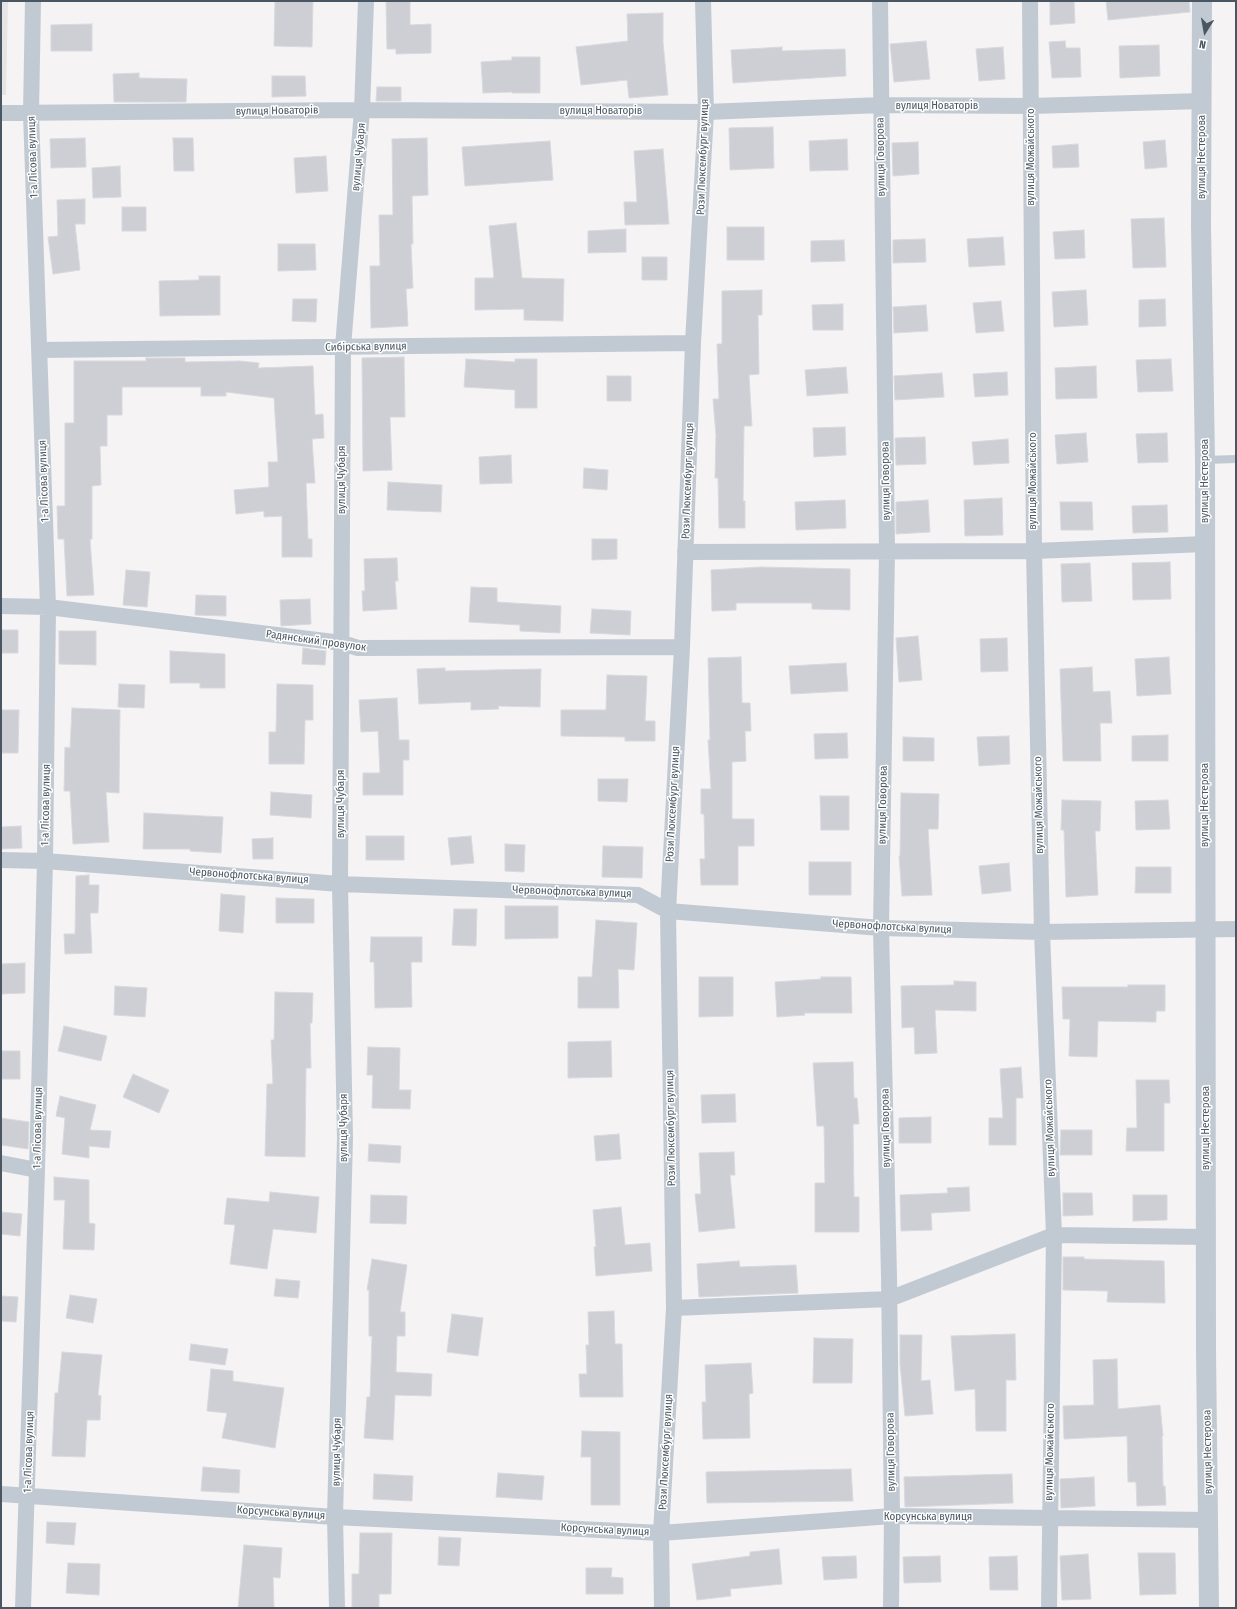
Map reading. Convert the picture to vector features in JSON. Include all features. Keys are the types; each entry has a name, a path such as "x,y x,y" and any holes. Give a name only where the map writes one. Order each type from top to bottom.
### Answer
{"street":[{"name":"1-а Лісова вулиця","path":"23,1608 45,861 48,607 31,113 34,1"},
{"name":"вулиця Чубаря","path":"337,1608 335,1517 345,1138 340,884 343,348 362,110 366,1"},
{"name":"Рози Люксембург вулиця","path":"662,1608 662,1533 674,1308 668,911 682,647 693,343 706,112 703,1"},
{"name":"вулиця Говорова","path":"880,1 886,551 881,928 892,1516 890,1608"},
{"name":"вулиця Можайського","path":"1030,1 1034,551 1042,932 1054,1235 1049,1518 1049,1608"},
{"name":"вулиця Нестерова","path":"1202,1 1201,226 1205,460 1206,1351 1209,1608"},
{"name":"вулиця Новаторів","path":"1,113 362,110 706,112 880,105 1031,106 1202,101"},
{"name":"Сибірська вулиця","path":"39,350 343,348 693,343"},
{"path":"685,552 1034,551 1205,544"},
{"name":"Радянський провулок","path":"1,606 48,607 342,643 358,648 682,647"},
{"name":"Червонофлотська вулиця","path":"1,860 45,861 340,884 638,895 668,911 881,928 1042,932 1236,929"},
{"path":"1,1163 37,1170"},
{"path":"674,1308 889,1299 1054,1235 1206,1238"},
{"name":"Корсунська вулиця","path":"1,1494 335,1517 662,1533 892,1516 1209,1520"}],"lane":[{"path":"1205,460 1236,460"}],"shaded area":[{"path":"1,1 8,1 6,95 1,95"}],"building":[{"path":"275,1 313,1 312,47 274,46"},
{"path":"386,1 410,1 410,25 431,24 431,53 396,54 396,49 387,49"},
{"path":"1050,1 1074,1 1075,23 1050,25"},
{"path":"1106,1 1189,1 1190,12 1108,20"},
{"path":"663,13 663,42 668,95 629,98 627,80 581,85 576,47 628,41 627,14"},
{"path":"92,24 92,51 51,51 51,25"},
{"path":"926,41 930,79 894,82 890,44"},
{"path":"1065,41 1066,48 1080,48 1081,77 1052,78 1049,42"},
{"path":"1159,45 1160,76 1120,78 1119,46"},
{"path":"782,47 782,51 845,49 846,76 733,83 731,50"},
{"path":"1003,47 1005,79 979,81 976,49"},
{"path":"512,57 540,57 540,93 483,93 481,62 512,60"},
{"path":"139,73 139,78 187,79 186,102 114,102 113,74"},
{"path":"272,76 305,76 306,96 272,97"},
{"path":"377,87 401,87 401,101 376,101"},
{"path":"773,127 774,168 730,170 729,128"},
{"path":"85,138 86,167 51,168 50,139"},
{"path":"173,138 193,138 194,171 174,171"},
{"path":"427,138 428,195 412,196 413,244 411,244 413,288 406,289 408,326 371,328 370,266 380,266 379,215 393,215 392,139"},
{"path":"847,139 848,170 810,171 809,141"},
{"path":"1165,140 1167,167 1145,169 1143,142"},
{"path":"550,141 553,180 465,186 462,147"},
{"path":"918,142 919,174 893,176 892,143"},
{"path":"1078,144 1079,167 1053,168 1052,146"},
{"path":"663,149 669,224 625,225 624,202 637,202 634,151"},
{"path":"326,156 328,191 296,193 294,158"},
{"path":"120,166 121,197 93,198 92,168"},
{"path":"85,199 85,224 75,224 80,270 53,274 48,237 58,236 57,200"},
{"path":"122,207 146,207 146,231 122,231"},
{"path":"1164,218 1166,267 1133,268 1131,219"},
{"path":"516,223 522,278 564,279 563,321 524,320 524,309 475,310 475,278 494,278 489,226"},
{"path":"727,227 764,227 764,260 727,260"},
{"path":"626,229 626,252 588,253 588,231"},
{"path":"1084,230 1085,258 1055,259 1053,232"},
{"path":"1003,237 1005,265 969,267 967,239"},
{"path":"925,239 926,262 893,263 893,240"},
{"path":"844,240 845,261 811,262 811,241"},
{"path":"278,244 315,244 316,270 278,271"},
{"path":"642,257 667,257 667,280 642,280"},
{"path":"199,276 220,276 220,315 160,316 159,281 199,280"},
{"path":"762,290 762,315 758,315 759,374 749,375 752,426 744,426 743,501 745,501 745,528 719,528 718,478 715,478 716,435 713,399 719,399 717,344 722,344 722,291"},
{"path":"1086,290 1088,325 1054,327 1052,292"},
{"path":"293,299 317,299 316,322 292,321"},
{"path":"1165,299 1166,326 1139,327 1139,300"},
{"path":"1001,301 1004,331 976,333 973,303"},
{"path":"843,304 843,330 813,330 812,305"},
{"path":"926,305 928,331 894,333 893,307"},
{"path":"404,357 405,417 390,417 392,470 363,471 362,358"},
{"path":"146,358 185,358 185,362 240,361 259,363 258,368 313,366 315,415 323,414 324,438 312,439 315,483 306,483 308,539 312,539 312,557 282,557 282,516 264,517 264,511 236,514 234,490 269,487 268,462 278,462 274,398 226,392 226,396 201,396 201,387 122,387 122,415 107,415 107,446 100,446 101,485 92,486 92,539 90,539 94,595 67,596 64,539 58,539 57,506 65,506 65,423 74,423 74,361 146,361"},
{"path":"466,359 515,362 515,359 537,359 537,408 515,408 515,390 464,387"},
{"path":"1171,359 1173,391 1138,392 1136,360"},
{"path":"1096,366 1097,398 1056,399 1055,368"},
{"path":"846,367 848,393 807,396 805,370"},
{"path":"1007,372 1008,395 975,397 973,374"},
{"path":"942,373 944,397 895,400 894,376"},
{"path":"607,376 631,376 631,401 607,401"},
{"path":"845,427 846,455 814,457 813,428"},
{"path":"1086,433 1088,462 1057,464 1055,435"},
{"path":"1167,433 1168,462 1138,463 1136,434"},
{"path":"925,437 926,464 896,465 895,438"},
{"path":"1008,439 1009,463 974,465 972,442"},
{"path":"511,455 512,483 480,484 479,457"},
{"path":"584,468 608,470 607,490 583,488"},
{"path":"388,482 442,485 441,512 387,510"},
{"path":"1002,498 1003,535 965,536 964,500"},
{"path":"845,500 846,528 796,530 795,502"},
{"path":"928,500 930,532 896,534 896,502"},
{"path":"1060,502 1092,502 1093,530 1061,530"},
{"path":"1167,505 1168,532 1133,533 1132,506"},
{"path":"592,539 617,539 617,559 592,560"},
{"path":"397,558 398,581 395,581 397,609 363,611 362,591 365,591 364,559"},
{"path":"1170,562 1171,599 1133,600 1132,563"},
{"path":"1090,563 1092,601 1062,602 1061,564"},
{"path":"761,567 850,569 850,610 812,609 812,603 736,603 736,610 712,611 711,570"},
{"path":"126,570 150,572 147,607 123,605"},
{"path":"471,587 497,588 497,602 561,606 560,633 520,631 520,625 469,622"},
{"path":"196,595 226,596 226,616 195,615"},
{"path":"310,599 311,624 281,626 280,600"},
{"path":"592,609 631,611 630,635 590,633"},
{"path":"1,630 18,630 18,653 1,653"},
{"path":"59,631 96,631 96,665 59,664"},
{"path":"918,636 922,680 899,682 896,638"},
{"path":"1007,638 1008,671 981,672 980,639"},
{"path":"303,648 326,651 325,665 302,664"},
{"path":"170,651 225,654 225,688 200,688 200,683 170,683"},
{"path":"741,657 742,703 750,703 751,731 745,731 746,761 732,762 732,819 754,819 754,846 738,846 738,885 701,885 700,859 705,859 704,814 701,814 701,789 711,789 708,740 710,740 708,658"},
{"path":"1169,657 1171,694 1137,696 1135,659"},
{"path":"846,663 848,691 791,694 789,666"},
{"path":"1092,667 1093,692 1110,691 1112,723 1100,723 1101,761 1063,761 1060,669"},
{"path":"445,668 445,671 541,669 540,707 498,706 499,709 471,710 471,702 419,704 417,669"},
{"path":"607,675 647,676 645,721 655,721 655,741 625,741 625,737 561,736 561,710 606,710"},
{"path":"119,684 145,685 144,708 118,707"},
{"path":"277,684 313,685 313,720 305,720 304,764 269,764 269,732 276,732"},
{"path":"397,698 399,740 409,740 409,760 403,760 403,795 363,795 363,773 380,773 378,731 361,732 359,700"},
{"path":"72,708 120,710 119,793 106,792 109,842 73,844 70,791 64,791 65,747 70,748"},
{"path":"1,710 19,710 18,753 1,753"},
{"path":"847,733 848,758 815,759 814,734"},
{"path":"1168,735 1168,761 1132,761 1132,736"},
{"path":"1009,736 1010,764 979,766 977,737"},
{"path":"903,737 934,738 934,761 903,761"},
{"path":"598,779 628,779 627,802 598,801"},
{"path":"271,792 312,795 311,818 270,815"},
{"path":"901,793 939,794 938,829 928,829 932,895 902,896 899,856"},
{"path":"820,796 849,796 849,830 821,830"},
{"path":"1062,800 1101,801 1100,831 1095,831 1098,895 1066,897 1064,830 1061,830"},
{"path":"1168,800 1170,829 1136,830 1135,801"},
{"path":"144,813 223,817 221,853 190,851 190,849 143,849"},
{"path":"21,826 22,848 1,849 1,827"},
{"path":"366,836 404,836 404,860 366,860"},
{"path":"471,836 474,863 451,865 448,838"},
{"path":"273,838 273,859 253,859 252,839"},
{"path":"505,844 525,845 524,872 505,871"},
{"path":"603,846 643,847 642,878 602,877"},
{"path":"809,862 851,862 851,895 809,895"},
{"path":"1009,863 1011,891 982,894 979,866"},
{"path":"1136,867 1171,867 1171,893 1135,893"},
{"path":"89,875 89,885 99,885 98,913 90,913 92,953 65,954 64,934 75,934 76,876"},
{"path":"221,894 245,896 243,933 219,931"},
{"path":"276,898 314,899 314,923 276,923"},
{"path":"505,906 558,906 558,938 505,939"},
{"path":"454,909 477,909 476,946 452,945"},
{"path":"596,920 637,923 634,970 618,969 619,1008 578,1008 578,977 592,977"},
{"path":"371,937 422,937 422,962 411,962 412,1007 375,1008 374,962 370,962"},
{"path":"25,963 25,993 1,994 1,964"},
{"path":"699,977 733,977 733,1016 699,1017"},
{"path":"821,977 851,977 852,1013 804,1013 805,1015 777,1017 775,982 821,979"},
{"path":"954,981 976,982 976,1011 935,1010 937,1053 915,1054 914,1027 902,1028 901,986 954,985"},
{"path":"1128,985 1165,985 1165,1011 1156,1011 1156,1022 1098,1021 1097,1057 1069,1056 1070,1019 1063,1019 1062,987 1128,987"},
{"path":"115,986 147,988 145,1017 114,1015"},
{"path":"275,992 313,993 312,1023 310,1023 311,1068 306,1068 305,1157 265,1156 267,1084 273,1084 271,1040 274,1040"},
{"path":"64,1026 107,1036 101,1061 58,1051"},
{"path":"611,1041 612,1077 568,1078 568,1042"},
{"path":"368,1047 400,1048 399,1090 411,1090 410,1109 372,1108 373,1075 367,1075"},
{"path":"1,1051 20,1051 20,1079 1,1079"},
{"path":"853,1062 854,1098 857,1098 859,1124 853,1124 854,1197 859,1197 859,1232 815,1232 815,1183 825,1183 824,1126 817,1126 813,1063"},
{"path":"1021,1067 1023,1098 1016,1098 1016,1145 989,1145 989,1118 1003,1118 1000,1069"},
{"path":"133,1074 169,1090 159,1113 123,1097"},
{"path":"1136,1080 1169,1080 1170,1103 1164,1103 1164,1151 1126,1151 1127,1128 1137,1128"},
{"path":"735,1094 736,1122 702,1123 701,1095"},
{"path":"60,1096 96,1105 90,1130 111,1131 109,1148 89,1146 89,1158 62,1154 65,1118 56,1116"},
{"path":"931,1117 931,1143 899,1143 899,1118"},
{"path":"1,1118 29,1122 28,1149 1,1145"},
{"path":"1061,1130 1092,1130 1092,1155 1060,1155"},
{"path":"619,1134 621,1159 596,1161 594,1136"},
{"path":"369,1144 401,1146 400,1163 368,1161"},
{"path":"734,1152 735,1175 730,1175 735,1228 699,1232 695,1194 701,1194 699,1153"},
{"path":"54,1177 89,1180 89,1223 95,1224 94,1250 63,1249 65,1200 54,1200"},
{"path":"969,1187 970,1211 931,1213 932,1230 901,1231 900,1195 948,1193 947,1188"},
{"path":"270,1192 319,1197 316,1233 273,1229 267,1269 230,1264 235,1225 224,1224 227,1198 269,1202"},
{"path":"1063,1193 1092,1193 1093,1215 1063,1216"},
{"path":"371,1195 407,1196 406,1224 370,1223"},
{"path":"1133,1195 1167,1195 1167,1220 1133,1221"},
{"path":"621,1207 625,1245 650,1243 652,1271 596,1276 594,1247 596,1247 593,1210"},
{"path":"1,1212 22,1214 20,1236 1,1234"},
{"path":"1063,1257 1164,1261 1165,1303 1107,1302 1108,1291 1063,1290"},
{"path":"372,1259 407,1265 400,1312 405,1312 405,1336 397,1336 396,1372 432,1374 431,1396 395,1395 393,1440 364,1438 367,1397 370,1397 372,1336 369,1336 369,1290 367,1290"},
{"path":"739,1261 740,1267 796,1265 798,1293 699,1297 697,1264"},
{"path":"276,1279 300,1281 298,1298 274,1296"},
{"path":"70,1295 97,1299 93,1323 66,1318"},
{"path":"1,1296 18,1297 16,1322 1,1321"},
{"path":"614,1311 615,1344 622,1344 623,1397 580,1397 579,1374 587,1374 586,1345 589,1345 588,1312"},
{"path":"452,1314 483,1318 478,1356 447,1352"},
{"path":"1015,1334 1016,1380 1006,1380 1006,1431 976,1431 975,1389 955,1391 951,1336"},
{"path":"900,1335 922,1335 921,1381 930,1380 933,1414 905,1416 900,1364"},
{"path":"814,1338 853,1339 852,1383 813,1383"},
{"path":"191,1344 228,1349 225,1365 189,1360"},
{"path":"62,1352 102,1355 98,1395 101,1396 100,1420 87,1420 85,1457 52,1456 55,1393 58,1393"},
{"path":"1117,1359 1118,1409 1160,1405 1163,1436 1163,1486 1165,1486 1166,1505 1137,1506 1136,1482 1128,1482 1127,1436 1064,1439 1063,1406 1094,1405 1093,1360"},
{"path":"751,1363 753,1393 749,1394 750,1438 703,1439 702,1402 706,1402 705,1365"},
{"path":"211,1369 233,1371 233,1381 284,1388 275,1448 222,1438 227,1413 207,1411"},
{"path":"582,1431 620,1432 620,1505 591,1505 591,1457 581,1457"},
{"path":"203,1467 240,1470 239,1493 201,1491"},
{"path":"851,1469 853,1501 707,1503 706,1472"},
{"path":"498,1473 544,1476 542,1500 496,1497"},
{"path":"374,1474 413,1476 412,1501 373,1499"},
{"path":"1012,1474 1013,1503 905,1507 904,1477"},
{"path":"1094,1477 1095,1506 1061,1508 1060,1479"},
{"path":"47,1522 76,1523 74,1545 46,1543"},
{"path":"360,1533 392,1533 391,1594 379,1594 379,1608 352,1608 352,1574 359,1574"},
{"path":"439,1537 461,1538 459,1566 438,1565"},
{"path":"244,1545 282,1548 280,1578 273,1577 274,1608 238,1608"},
{"path":"779,1549 782,1584 730,1589 731,1596 697,1600 692,1564 750,1556 750,1552"},
{"path":"1138,1553 1175,1553 1176,1594 1140,1595"},
{"path":"1088,1554 1091,1599 1062,1600 1060,1556"},
{"path":"856,1556 857,1578 824,1580 822,1557"},
{"path":"940,1556 941,1582 904,1583 903,1557"},
{"path":"1017,1556 1018,1590 990,1590 989,1557"},
{"path":"68,1563 100,1564 99,1595 66,1593"},
{"path":"586,1568 612,1568 611,1577 623,1578 623,1594 586,1594"}]}
